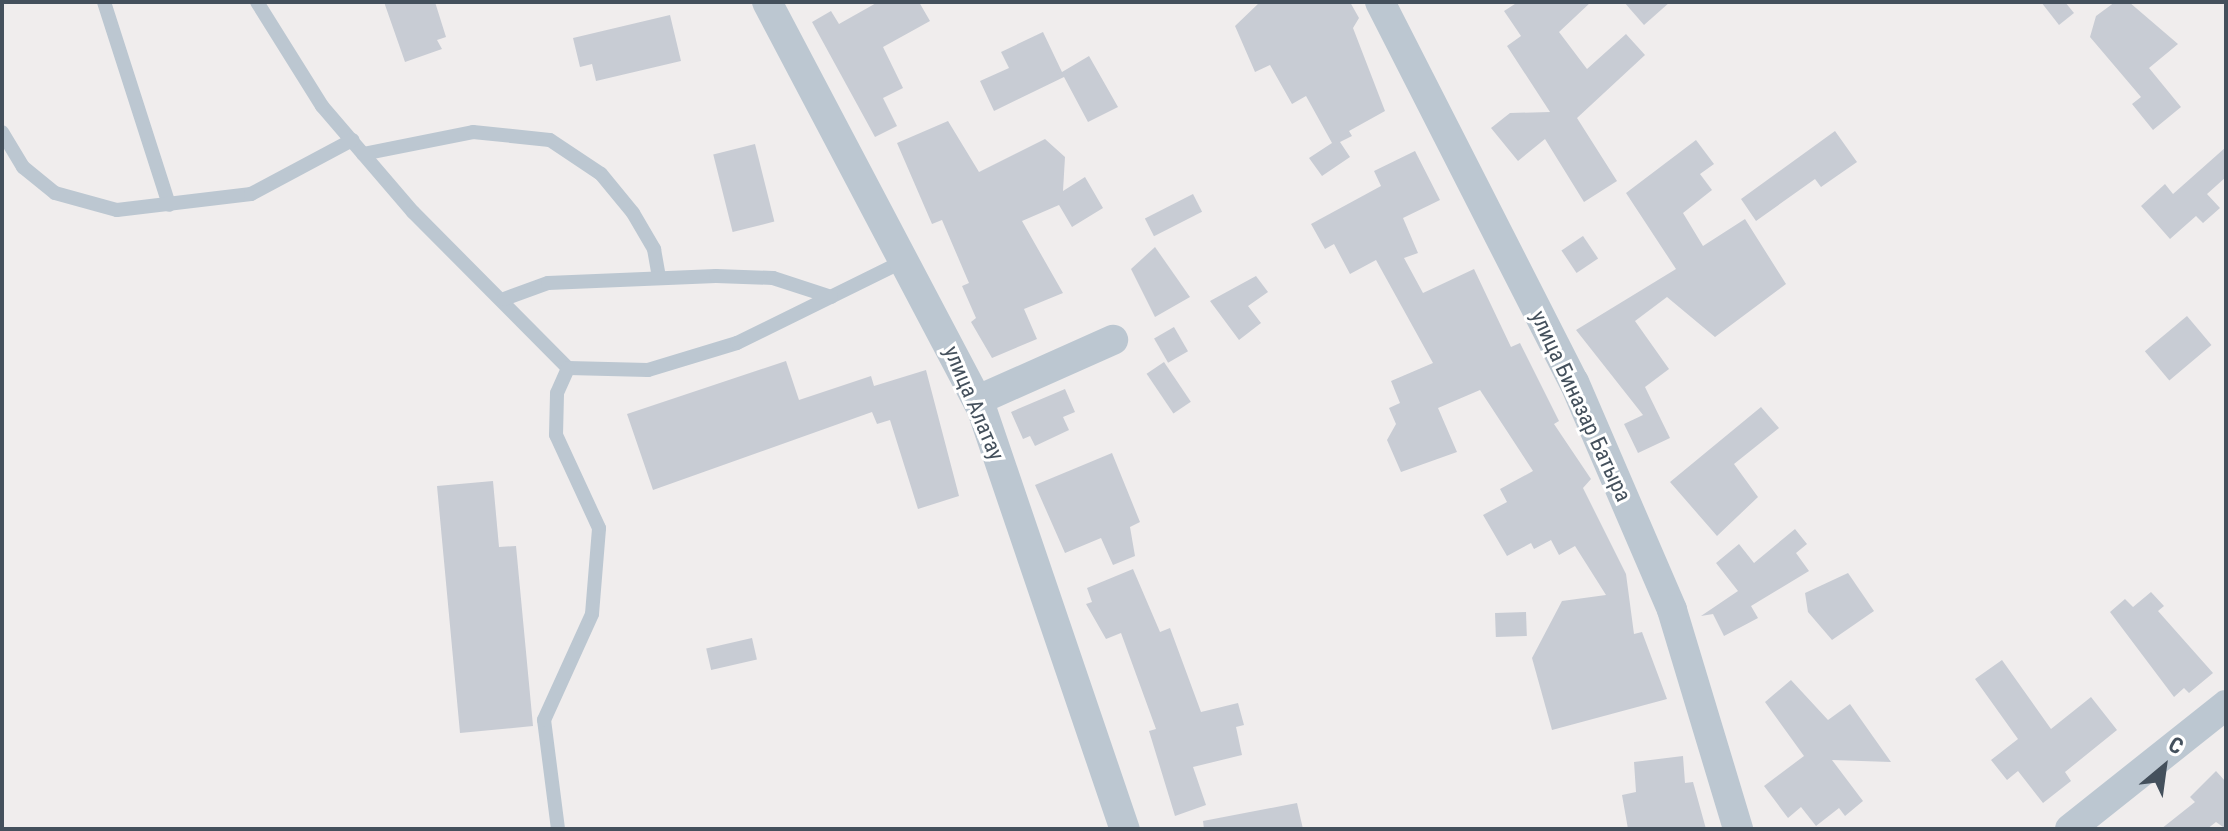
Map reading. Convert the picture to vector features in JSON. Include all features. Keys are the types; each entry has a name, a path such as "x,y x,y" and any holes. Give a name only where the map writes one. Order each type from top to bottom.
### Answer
{"street":[{"name":"улица Алатау","path":"767,2 907,260 978,400 1125,829"},
{"name":"улица Биназар Батыра","path":"1380,2 1586,411 1672,610 1738,829"},
{"path":"978,400 1113,340"},
{"path":"2070,829 2226,705"}],"lane":[{"path":"104,2 169,205"},
{"path":"257,2 363,154 568,368 648,370 737,343 907,260"},
{"path":"2,132 23,167 55,193 117,210 251,194 352,140"},
{"path":"363,154 473,132 550,140 601,174 633,213 654,249 659,278"},
{"path":"504,299 548,283 659,278 773,278 831,297"},
{"path":"558,829 544,720 592,614 599,528 556,435 557,393 568,368"}],"building":[{"path":"384,2 435,2 446,37 437,40 442,49 405,62"},
{"path":"878,2 919,2 930,21 883,47 903,88 883,98 897,126 875,137 812,22 831,11 839,24"},
{"path":"1260,2 1350,2 1359,18 1353,28 1385,111 1349,131 1352,136 1340,142 1350,157 1322,176 1309,158 1332,143 1306,96 1292,104 1270,65 1255,72 1235,26"},
{"path":"1518,2 1591,2 1559,32 1587,69 1626,34 1645,55 1577,118 1617,181 1584,202 1545,139 1518,161 1491,128 1510,113 1550,112 1507,46 1521,36 1504,11"},
{"path":"1624,2 1670,2 1644,25"},
{"path":"2041,2 2065,2 2074,13 2059,25"},
{"path":"2115,2 2129,2 2178,44 2149,68 2181,107 2153,130 2132,104 2141,97 2090,37 2096,16"},
{"path":"670,15 681,61 596,81 592,64 580,67 573,38"},
{"path":"1043,32 1062,72 1089,56 1118,107 1088,122 1064,77 994,111 980,81 1009,68 1001,52"},
{"path":"948,121 979,172 1045,139 1065,157 1063,191 1085,177 1103,208 1072,227 1059,205 1022,221 1063,293 1024,309 1037,339 992,358 971,322 976,318 962,286 969,283 942,220 932,224 897,143"},
{"path":"1835,131 1857,162 1821,187 1815,179 1756,221 1741,199"},
{"path":"1696,140 1714,164 1700,174 1712,190 1683,213 1703,246 1745,219 1786,284 1715,337 1667,297 1635,321 1669,369 1645,387 1670,438 1638,453 1624,424 1643,415 1576,330 1676,269 1626,193"},
{"path":"755,144 774,222 733,232 713,154"},
{"path":"2226,147 2226,177 2207,194 2220,208 2203,223 2196,216 2170,239 2141,206 2165,184 2173,194"},
{"path":"1415,151 1440,200 1403,218 1418,253 1404,258 1423,293 1474,269 1511,347 1520,343 1559,421 1554,424 1591,479 1583,488 1626,574 1634,634 1642,632 1667,699 1552,730 1532,658 1562,601 1606,595 1575,546 1559,555 1551,540 1534,549 1531,543 1507,556 1483,515 1507,502 1500,489 1533,471 1480,390 1438,408 1457,452 1401,472 1387,440 1396,424 1389,408 1400,403 1391,381 1433,363 1376,260 1350,274 1334,244 1325,249 1311,224 1381,186 1374,171"},
{"path":"1193,194 1202,212 1154,236 1145,219"},
{"path":"1583,236 1598,258 1577,273 1561,251"},
{"path":"1155,247 1190,297 1155,317 1131,269"},
{"path":"1256,276 1268,292 1248,306 1261,323 1239,340 1210,301"},
{"path":"2187,316 2211,345 2169,380 2145,351"},
{"path":"1174,327 1188,351 1168,363 1154,339"},
{"path":"786,361 799,400 871,376 874,386 926,370 959,496 918,509 890,420 877,424 872,412 653,490 627,414"},
{"path":"1164,362 1191,402 1173,414 1147,374"},
{"path":"1065,389 1075,412 1063,417 1069,430 1035,446 1030,436 1023,439 1011,412"},
{"path":"1761,407 1779,428 1734,464 1758,497 1717,536 1670,482"},
{"path":"1112,453 1140,522 1130,527 1135,556 1113,565 1101,538 1065,553 1035,485"},
{"path":"493,481 499,547 516,546 533,726 460,733 437,486"},
{"path":"1795,529 1807,544 1796,553 1809,571 1751,606 1758,618 1724,636 1713,614 1701,616 1738,591 1716,563 1739,544 1754,563"},
{"path":"1133,569 1160,632 1170,628 1201,712 1238,703 1244,725 1236,727 1242,755 1193,767 1206,805 1175,816 1149,731 1156,729 1121,633 1106,639 1086,604 1092,602 1087,588"},
{"path":"1848,573 1874,611 1832,640 1808,612 1805,593"},
{"path":"2151,592 2164,606 2158,611 2213,673 2189,693 2184,688 2174,697 2110,612 2125,599 2133,607"},
{"path":"1526,612 1527,636 1496,637 1495,613"},
{"path":"752,638 757,659 711,670 706,649"},
{"path":"2002,660 2051,729 2091,697 2117,730 2065,772 2071,781 2043,803 2018,771 2007,780 1991,760 2018,739 1975,679"},
{"path":"1791,680 1828,720 1850,704 1891,762 1832,760 1863,801 1845,816 1839,808 1816,826 1801,807 1788,818 1764,786 1804,756 1765,702"},
{"path":"1683,756 1685,783 1693,782 1706,829 1628,829 1622,795 1636,792 1634,762"},
{"path":"2216,771 2226,782 2226,829 2216,822 2207,829 2161,829 2195,802 2190,797"},
{"path":"1297,803 1303,829 1204,829 1203,821"}]}
